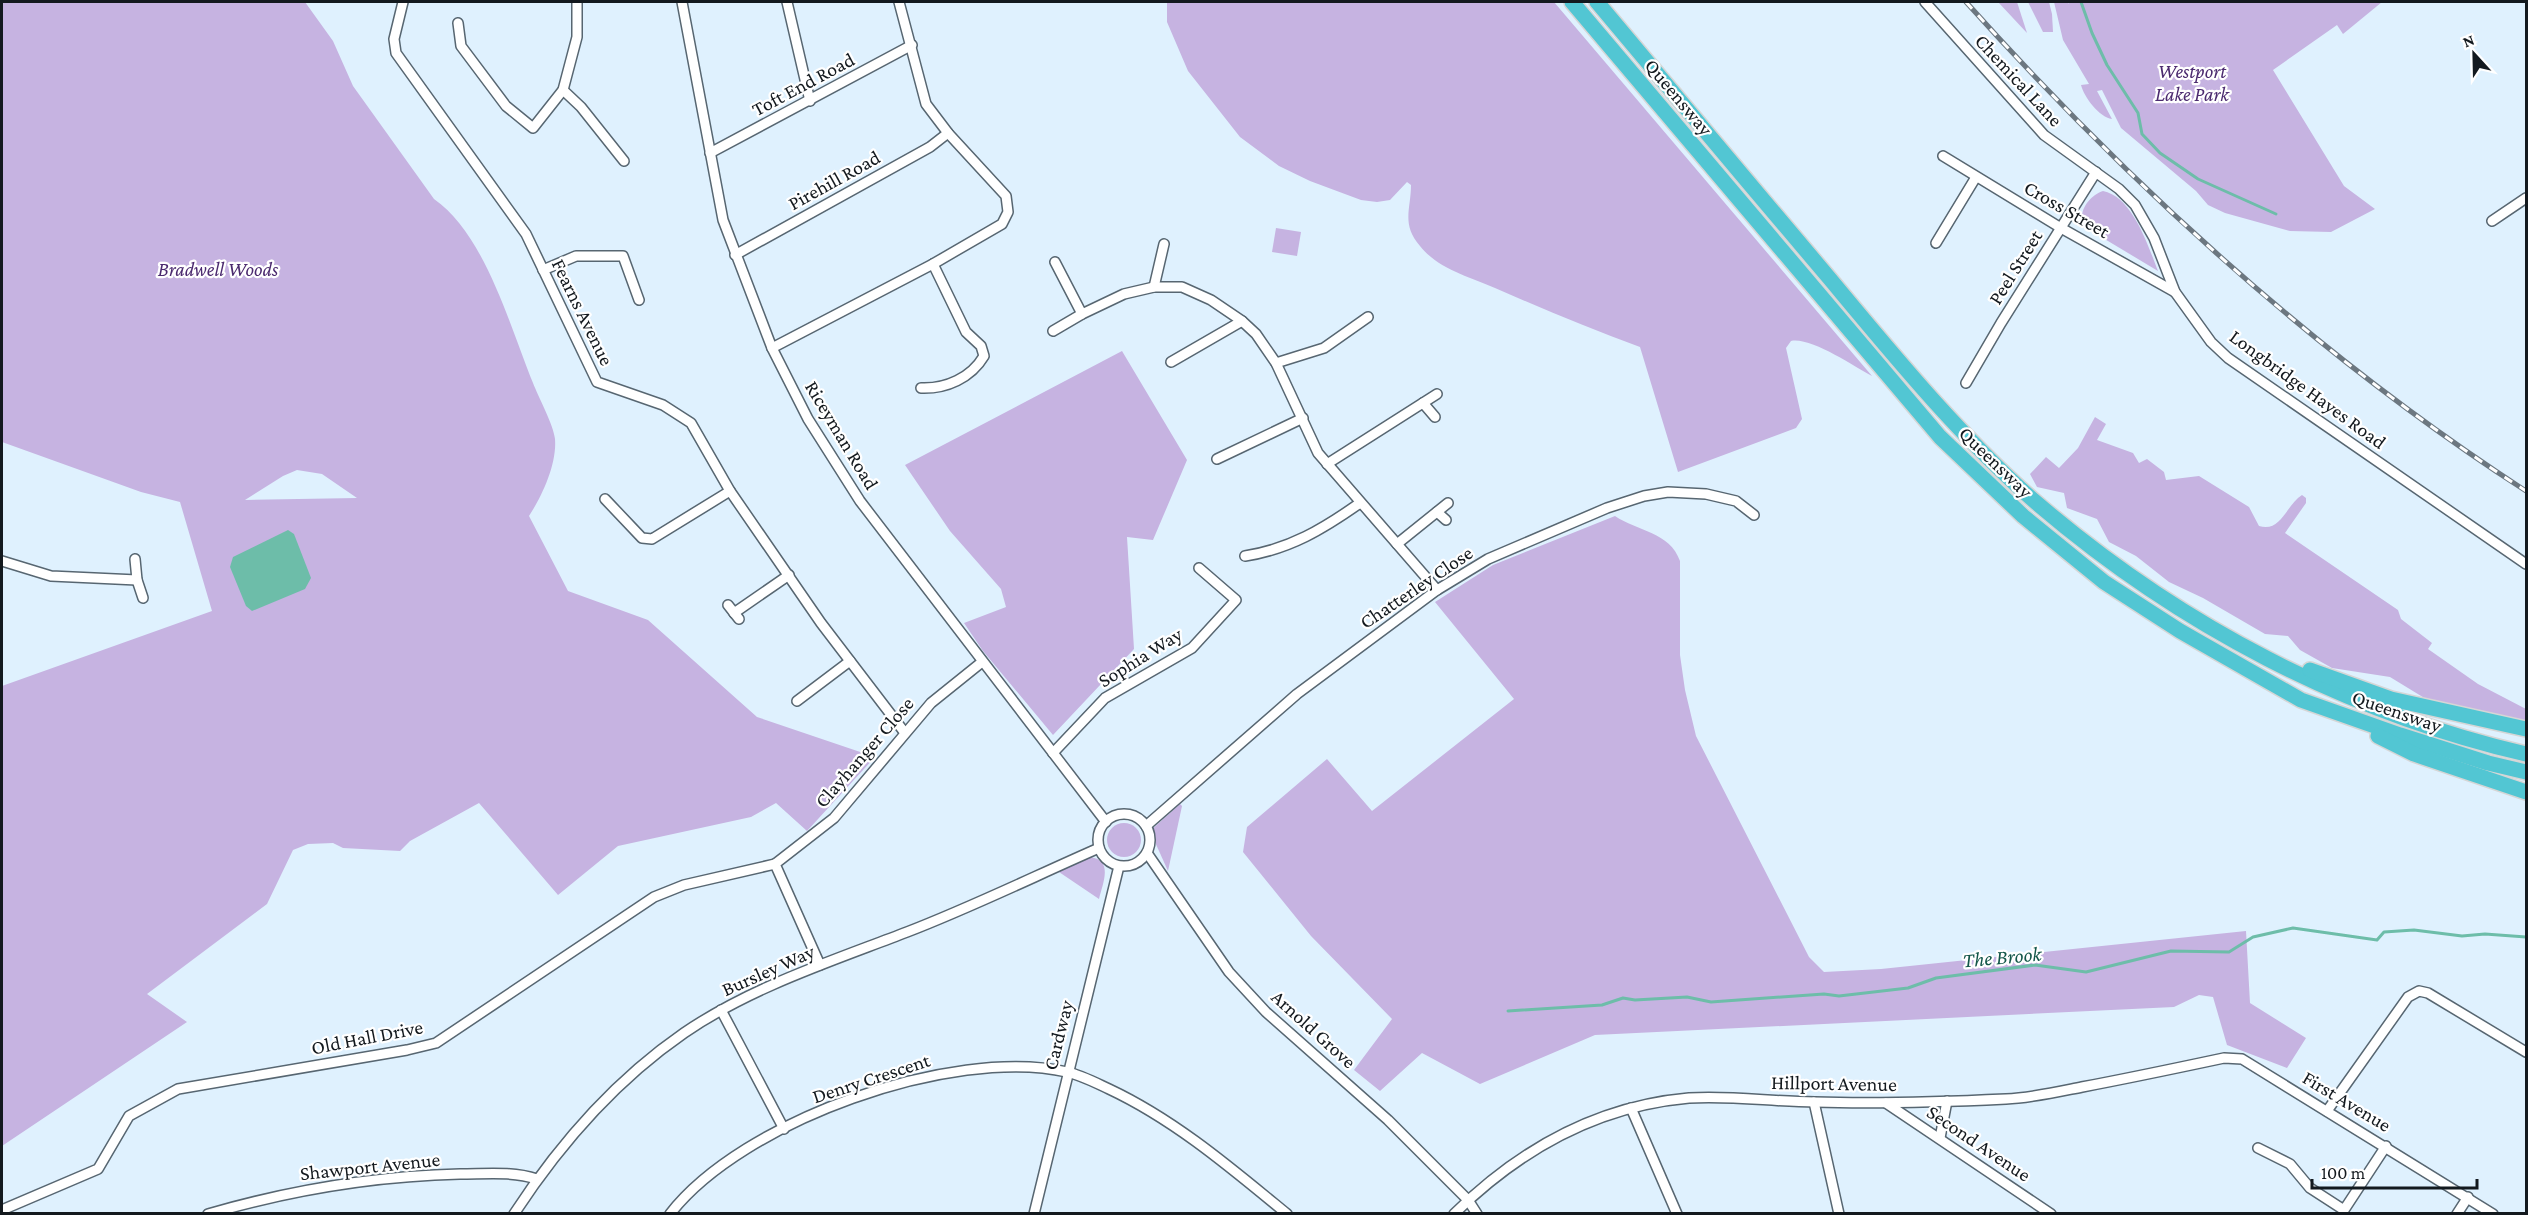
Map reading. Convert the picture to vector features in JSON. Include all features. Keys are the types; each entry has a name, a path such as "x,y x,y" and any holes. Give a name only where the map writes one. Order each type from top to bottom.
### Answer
{"highway":[{"name":"Queensway","path":"1572,2 1873,360 1948,445 2023,516 2104,582 2180,631 2301,700 2400,735 2488,763 2526,772"},
{"name":"Queensway","path":"1597,2 1893,355 1954,422 2037,503 2110,562 2176,607 2243,647 2347,698 2453,734 2526,754"},
{"path":"2243,647 2391,699 2526,729"},
{"path":"2301,700 2414,754 2526,792"}],"street":[{"name":"Fearns Avenue","path":"401,2 394,39 396,53 526,234 597,382 663,405 691,423 730,491 850,662 905,733"},
{"path":"458,23 461,46 506,106 534,128 562,90 577,37 577,2"},
{"name":"Riceyman Road","path":"682,2 723,220 772,348 808,419 861,501 1106,822"},
{"path":"787,2 810,101"},
{"path":"772,348 933,264 1002,224 1008,212 1006,196 948,133 926,104 899,2"},
{"name":"Chemical Lane","path":"1925,2 2044,135 2096,172"},
{"name":"Toft End Road","path":"710,153 912,45"},
{"path":"562,90 581,107 624,161"},
{"name":"Pirehill Road","path":"735,255 930,147 948,133"},
{"name":"Cross Street","path":"1943,156 2061,228 2175,292"},
{"name":"Peel Street","path":"1966,383 2096,172"},
{"name":"Longbridge Hayes Road","path":"2096,172 2119,189 2145,219 2175,292 2211,342 2228,358 2526,564"},
{"path":"1936,243 1976,177"},
{"path":"2492,221 2526,198"},
{"path":"1155,287 1164,244"},
{"path":"543,270 576,256 623,256 639,300"},
{"path":"1055,262 1082,314"},
{"path":"921,388 940,389 976,370 984,356 981,346 966,332 933,264"},
{"path":"1053,331 1124,294 1155,287 1182,286 1211,300 1242,321 1256,334 1276,363 1318,453 1437,590"},
{"path":"1276,363 1324,348 1368,317"},
{"path":"1171,362 1242,321"},
{"path":"1327,464 1437,394"},
{"path":"1423,403 1435,417"},
{"path":"1217,459 1303,418"},
{"path":"612,502 642,538 652,539 730,491"},
{"name":"Chatterley Close","path":"1146,826 1297,693 1437,590 1488,560 1607,508 1644,496 1668,492 1706,494 1736,501 1754,515"},
{"path":"1245,556 1304,539 1324,529 1360,503"},
{"path":"1397,544 1448,503"},
{"path":"1437,512 1446,520"},
{"path":"135,559 136,580 143,598"},
{"path":"2,561 51,576 136,580"},
{"name":"Sophia Way","path":"1053,753 1106,698 1192,648 1236,600 1199,568"},
{"path":"733,612 789,575"},
{"path":"797,701 850,662"},
{"name":"Clayhanger Close","path":"775,864 834,818 931,703 982,662"},
{"path":"1125,814 1134,816 1146,826 1150,839 1147,853 1133,865 1119,866 1104,857 1099,848 1100,830 1106,822 1113,816 1125,814"},
{"name":"Bursley Way","path":"514,1214 537,1179 578,1127 630,1077 684,1033 721,1010 820,965 910,931 1099,848"},
{"name":"Arnold Grove","path":"1147,853 1229,972 1266,1012 1388,1120 1468,1200 1477,1214"},
{"path":"775,864 820,965"},
{"name":"Old Hall Drive","path":"2,1210 98,1169 129,1116 178,1089 397,1052 436,1042 654,897 684,885 775,864"},
{"name":"Cardway","path":"1034,1214 1119,866"},
{"path":"2327,1111 2408,997 2420,991 2428,993 2526,1052"},
{"path":"721,1010 784,1129"},
{"name":"Hillport Avenue","path":"1454,1214 1468,1200 1531,1151 1582,1124 1630,1108 1689,1098 1720,1097 1886,1103 2010,1099 2224,1058 2242,1059"},
{"name":"First Avenue","path":"2242,1059 2493,1214"},
{"name":"Denry Crescent","path":"670,1214 700,1181 754,1145 784,1129 870,1094 935,1075 1000,1067 1030,1067 1068,1072 1111,1090 1160,1116 1222,1161 1287,1214"},
{"path":"1940,1138 1947,1101"},
{"path":"1814,1102 1839,1214"},
{"name":"Second Avenue","path":"1886,1103 2051,1214"},
{"path":"1630,1108 1677,1214"},
{"path":"2258,1149 2290,1164 2310,1188 2343,1212 2385,1146"},
{"name":"Shawport Avenue","path":"208,1214 257,1200 329,1185 414,1175 519,1173 537,1179"},
{"path":"2457,1214 2468,1197"}],"green space":[{"name":"Bradwell Woods","path":"2,2 305,2 333,41 353,86 434,199 452,215 468,235 494,283 554,433 555,449 551,469 539,499 529,516 568,591 648,620 757,717 875,757 807,831 776,803 751,817 618,846 558,895 479,803 410,841 400,851 343,848 333,843 308,844 293,850 267,904 147,994 187,1022 2,1146 2,686 212,611 180,502 141,492 2,442","holes":["297,470 322,474 357,498 245,500"]},
{"path":"1167,2 1554,2 1872,376 1809,343 1791,341 1786,348 1802,419 1796,428 1678,472 1640,347 1465,276 1436,261 1420,246 1411,231 1408,216 1411,185 1407,182 1390,200 1377,202 1361,200 1310,181 1279,166 1240,137 1188,71 1167,22"},
{"path":"1998,2 2017,2 2027,33"},
{"path":"2028,2 2049,2 2053,32 2043,32"},
{"name":"Westport Lake Park","path":"2054,2 2068,2 2069,4 2069,2 2382,2 2343,34 2337,25 2273,70 2344,186 2375,209 2331,232 2290,231 2225,213 2208,205 2196,191 2121,128 2102,90 2097,91 2112,119 2102,115 2089,101 2081,85 2089,84 2063,40"},
{"path":"2103,191 2114,195 2131,212 2144,236 2158,271 2083,226 2083,210 2093,196"},
{"path":"1276,228 1301,232 1297,256 1272,252"},
{"path":"1122,351 1187,460 1153,540 1127,537 1134,649 1053,735 983,651 964,623 1006,607 1001,589 950,531 905,465"},
{"path":"2095,417 2106,424 2097,440 2133,453 2139,463 2147,459 2164,472 2166,480 2199,476 2249,507 2259,526 2273,526 2302,495 2306,498 2306,503 2285,533 2398,610 2401,619 2432,643 2428,649 2478,684 2526,709 2526,721 2426,699 2390,677 2332,668 2300,650 2288,636 2265,634 2203,598 2169,582 2136,556 2109,542 2097,519 2067,508 2064,493 2037,487 2030,474 2046,457 2059,468 2078,448"},
{"path":"1615,516 1661,538 1675,551 1680,561 1680,655 1685,690 1696,736 1809,957 1824,972 1881,969 2246,931 2250,1003 2306,1038 2287,1068 2227,1045 2213,997 2199,995 2174,1007 1595,1035 1480,1084 1422,1053 1380,1091 1354,1070 1392,1019 1311,936 1243,852 1247,827 1327,759 1372,811 1514,699 1435,602 1493,565"},
{"path":"1180,804 1182,806 1168,871 1150,831"},
{"path":"1124,823 1136,828 1141,840 1136,852 1124,857 1112,852 1107,840 1112,828"},
{"path":"1089,857 1102,862 1104,867 1105,873 1099,899 1059,872"}],"shaded area":[{"path":"288,530 294,534 311,578 305,589 252,611 246,606 230,567 233,557"}],"waterway":[{"path":"2081,2 2107,65 2138,113 2142,134 2160,153 2198,179 2276,214"},
{"name":"The Brook","path":"1508,1011 1602,1005 1623,998 1635,1000 1687,997 1711,1002 1824,994 1839,996 1908,988 1936,978 2035,965 2086,972 2171,951 2229,952 2253,937 2293,928 2377,940 2384,932 2414,930 2462,936 2485,934 2526,937"}],"railway":[{"path":"1966,2 2094,137 2230,265 2374,384 2449,439 2526,491"}]}
